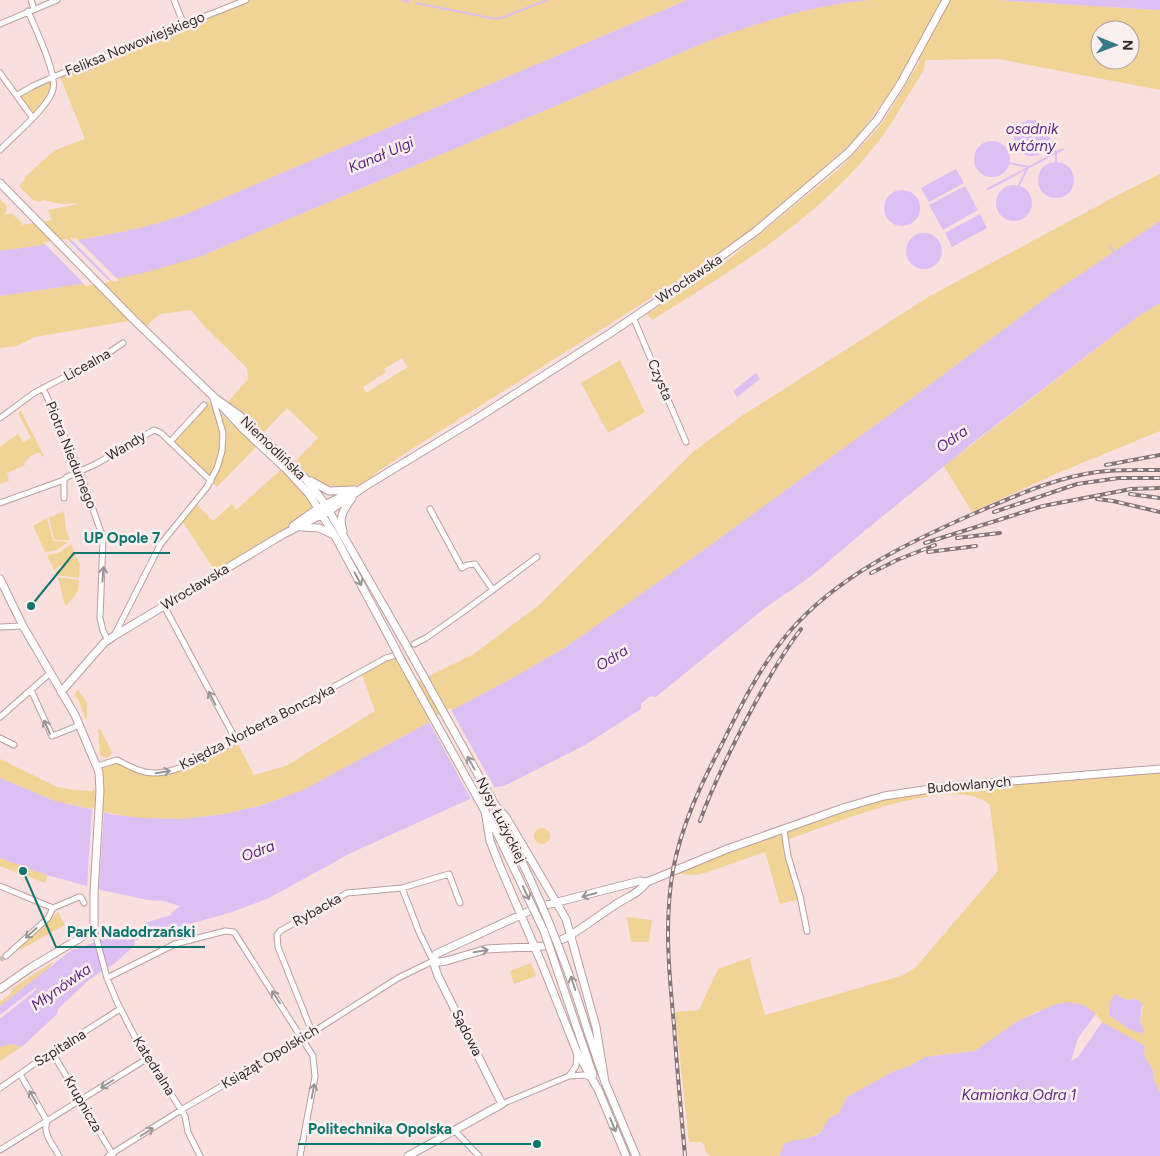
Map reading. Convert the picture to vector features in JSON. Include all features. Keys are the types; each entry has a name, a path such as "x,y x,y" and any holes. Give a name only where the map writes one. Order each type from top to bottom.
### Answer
{"main road":[{"name":"Wrocławska","path":"61,692 111,638 496,407 690,280 756,231 849,152 877,120 913,61 946,0"},
{"name":"Niemodlińska","path":"0,183 127,313 214,396 239,415 305,478 327,508"},
{"name":"Niemodlińska","path":"214,396 230,422 302,485 319,512"},
{"path":"305,478 329,491 355,492 341,518 341,525 347,543"},
{"name":"Nysy Łużyckiej","path":"327,508 504,818 506,829 554,932 605,1082 636,1156"},
{"name":"Wrocławska","path":"282,535 319,512"},
{"name":"Nysy Łużyckiej","path":"319,512 334,536 396,654 497,833 544,931 600,1094 626,1156"},
{"path":"296,528 314,527 334,536"},
{"path":"0,579 23,626 80,724 100,778 94,929 0,988"},
{"name":"Budowlanych","path":"521,914 538,907 640,882 647,882 715,853 873,799 925,789 1160,769"},
{"path":"485,812 494,852 577,1052 600,1094"},
{"path":"504,818 558,903 566,919 596,1027 605,1082"},
{"name":"Budowlanych","path":"535,947 553,944 570,935 614,905 642,889 647,882"},
{"name":"Książąt Opolskich","path":"521,914 436,954 432,961 446,961 487,949 535,947"},
{"name":"Sądowa","path":"432,961 502,1104"},
{"path":"408,1156 502,1104"}],"street":[{"path":"32,0 34,8"},
{"path":"0,24 34,8 57,0"},
{"path":"174,0 184,25"},
{"name":"Feliksa Nowowiejskiego","path":"17,95 53,77 246,0"},
{"path":"0,150 47,102 54,83 28,11"},
{"path":"0,73 32,117"},
{"name":"Czysta","path":"633,317 686,442"},
{"name":"Licealna","path":"0,418 43,388 101,358 123,343"},
{"name":"Piotra Niedurnego","path":"43,388 80,472 103,538 100,611 101,623 111,638"},
{"path":"111,638 160,545 211,481 221,457 223,442 223,430 214,396"},
{"path":"170,442 204,405"},
{"path":"223,430 230,422"},
{"name":"Wandy","path":"0,503 64,480 150,431 158,431 211,481"},
{"path":"64,480 64,498"},
{"path":"430,509 462,568 475,564 493,590"},
{"path":"414,644 426,638 537,557"},
{"path":"164,606 236,740"},
{"path":"0,627 23,626"},
{"name":"Księdza Norberta Bonczyka","path":"97,766 117,760 142,771 153,773 163,772 188,764 396,654"},
{"path":"0,718 50,674"},
{"path":"31,690 52,736 80,724"},
{"path":"0,738 14,744"},
{"path":"784,830 788,856 800,896 807,931"},
{"path":"432,961 402,888 449,874 460,903"},
{"path":"0,886 53,908"},
{"name":"Rybacka","path":"312,1032 278,947 277,935 280,931 348,893 402,888"},
{"path":"6,956 48,918 53,908 79,897 81,897 84,903"},
{"name":"Katedralna","path":"94,929 107,978 120,1009 181,1110 186,1120 188,1132 199,1155"},
{"path":"107,978 175,944 226,931 234,932 313,1056 315,1077 300,1156"},
{"name":"Książąt Opolskich","path":"112,1155 181,1110 398,978 432,961"},
{"name":"Szpitalna","path":"0,1088 120,1009"},
{"name":"Krupnicza","path":"52,1052 112,1155"},
{"path":"569,1076 576,1066 577,1052"},
{"path":"0,1150 148,1058"},
{"path":"20,1074 47,1121 46,1133 59,1156"},
{"path":"502,1104 569,1076 583,1075 590,1077"},
{"path":"454,1130 479,1156"}],"shaded area":[{"path":"246,0 687,0 184,215 116,233 0,251 0,199 7,206 5,215 11,213 22,225 52,220 48,210 80,203 62,204 42,200 40,202 33,200 19,186 24,178 49,155 58,149 85,139 59,74"},
{"path":"869,0 997,0 1160,10 1160,90 998,59 925,60 924,70 898,113 869,153 846,179 768,245 652,320 647,314 728,260 838,170 876,131 888,114 920,61 909,59 892,90 855,140 778,208 744,235 676,282 407,452 376,473 365,484 344,490 323,489 292,465 318,438 287,408 261,435 227,403 248,379 247,368 202,324 191,310 160,314 143,329 134,320 35,337 17,346 0,348 0,296 115,279 199,257 716,38 791,14","holes":["402,358 408,367 366,393 363,387 386,372 384,369"]},
{"path":"53,77 51,95 32,117 17,95"},
{"path":"1160,174 1160,221 1051,294 698,554 566,647 516,676 303,790 263,805 225,814 183,819 142,818 128,817 55,801 0,778 0,759 57,787 93,791 95,788 100,788 97,766 117,760 153,773 176,769 236,740 254,775 286,766 375,711 361,672 395,652 413,684 474,654 539,605 693,452 740,417 930,296"},
{"path":"1160,303 1160,431 1058,473 972,512 944,466 1140,315"},
{"path":"620,360 645,412 608,433 581,383"},
{"path":"208,401 256,447 217,487 170,442"},
{"path":"21,411 44,456 42,457 39,452 29,457 24,462 25,465 7,473 9,481 0,484 0,447 18,434 23,442 31,438 18,413"},
{"path":"284,467 317,509 290,530 217,574 181,519 195,502 213,521 232,504 236,510"},
{"path":"64,511 66,530 70,540 54,540 49,518"},
{"path":"47,518 53,541 68,542 57,550 45,552 33,526"},
{"path":"71,544 76,555 54,570 47,555 58,553"},
{"path":"76,556 80,564 79,578 56,575 55,572"},
{"path":"57,577 79,580 78,591 66,606 60,584"},
{"path":"78,690 87,703 86,720 79,701 75,696"},
{"path":"98,729 100,729 112,752 106,758 100,755"},
{"path":"1160,769 1160,1093 1154,1079 1153,1070 1144,1055 1145,1047 1102,1022 1096,1014 1038,1011 1018,1021 975,1051 925,1057 908,1067 894,1071 847,1097 839,1113 829,1118 821,1132 779,1153 779,1156 710,1156 705,1151 705,1146 701,1142 689,1142 675,1012 699,1010 718,969 752,957 750,961 765,1015 904,975 916,967 998,871 990,805 973,796 950,794 922,798 862,813 790,839 787,841 800,899 780,904 765,852 695,875 676,875 678,868 715,853 895,794","holes":["1115,994 1127,1000 1136,999 1143,1006 1140,1023 1143,1034 1129,1029 1109,1015"]},
{"path":"542,828 550,836 542,844 534,836"},
{"path":"0,858 47,875 45,883 0,866"},
{"path":"58,912 65,925 20,950 17,946"},
{"path":"627,917 652,920 649,942 631,942"},
{"path":"53,962 48,969 0,1006 0,1002 9,995 14,987"},
{"path":"531,963 536,976 514,984 510,971"},
{"path":"10,1044 21,1047 0,1061 0,1047"}],"water":[{"name":"Kanał Ulgi","path":"687,0 869,0 849,2 791,14 716,38 199,257 115,279 0,296 0,251 116,233 184,215"},
{"path":"997,0 1160,0 1160,10"},
{"name":"osadnik wtórny","path":"1032,120 1039,121 1045,125 1049,131 1049,145 1045,151 1039,155 1032,156 1025,155 1019,151 1015,145 1014,138 1015,131 1019,125 1025,121"},
{"name":"osadnik wtórny","path":"992,141 999,142 1005,146 1009,152 1009,166 1005,172 999,176 992,177 985,176 979,172 975,166 974,159 975,152 979,146 985,142"},
{"name":"osadnik wtórny","path":"1056,162 1063,163 1069,167 1073,173 1073,187 1069,193 1063,197 1056,198 1049,197 1043,193 1039,187 1038,180 1039,173 1043,167 1049,163"},
{"path":"956,169 964,183 929,202 921,188"},
{"name":"osadnik wtórny","path":"1014,185 1021,186 1027,190 1031,196 1031,210 1027,216 1021,220 1014,221 1007,220 1001,216 997,210 996,203 997,196 1001,190 1007,186"},
{"path":"965,186 978,210 943,230 929,205"},
{"path":"902,190 909,191 915,195 919,201 919,215 915,221 909,225 902,226 895,225 889,221 885,215 884,208 885,201 889,195 895,191"},
{"path":"980,214 987,228 952,247 945,233"},
{"path":"1160,221 1160,303 1140,315 974,442 810,577 765,608 656,697 650,696 641,704 641,709 585,745 504,786 496,787 351,853 269,898 229,913 134,941 135,945 114,964 90,979 25,1044 21,1047 10,1044 0,1047 0,1019 37,989 35,988 0,1015 0,1006 73,949 78,949 129,927 131,932 145,928 145,923 171,915 180,906 164,901 148,900 101,890 47,875 0,858 0,778 55,801 116,815 142,818 183,819 225,814 263,805 303,790 516,676 566,647 896,410 1051,294"},
{"path":"924,233 931,234 937,238 941,244 941,258 937,264 931,268 924,269 917,268 911,264 907,258 906,251 907,244 911,238 917,234"},
{"path":"756,373 760,379 737,397 733,391"},
{"path":"1115,994 1127,1000 1136,999 1142,1003 1140,1023 1144,1029 1143,1034 1129,1029 1109,1015 1110,1002"},
{"name":"Kamionka Odra 1","path":"1067,1002 1084,1005 1096,1014 1078,1038 1071,1061 1078,1057 1102,1022 1145,1047 1144,1055 1153,1070 1154,1079 1160,1093 1160,1156 779,1156 785,1143 805,1139 821,1132 829,1118 839,1113 847,1097 894,1071 908,1067 925,1057 975,1051 1018,1021 1054,1005"}],"pier":[{"path":"70,238 76,238 119,281 113,282"},
{"path":"67,239 110,282 86,286 43,242"},
{"path":"450,708 496,790 472,801 428,720"},
{"path":"92,807 104,810 99,892 87,889"}],"waterway":[{"path":"402,0 409,2"},
{"path":"416,3 496,19 547,0"},
{"path":"1048,148 1056,152 1056,162"},
{"path":"988,189 1063,149"},
{"path":"1009,163 1029,167"},
{"path":"1019,185 1027,169"},
{"path":"1110,246 1113,251"}],"tunnel":[{"path":"0,960 6,956"}],"railway":[{"path":"1106,465 1160,455"},
{"path":"685,1156 668,948 670,889 673,870 681,838 698,792 743,702 769,658 790,631 809,611 830,594 852,577 923,537 1049,483 1105,471 1160,470"},
{"path":"994,512 1077,484 1119,478 1160,478"},
{"path":"925,543 1043,506 1131,489 1160,488"},
{"path":"1130,494 1160,498"},
{"path":"1097,499 1160,512"},
{"path":"957,538 1000,533"},
{"path":"871,573 935,545"},
{"path":"928,552 976,546"},
{"path":"700,821 720,771 750,712 778,663 801,629"}],"place":[{"name":"UP Opole 7","path":"31,606"},
{"name":"Park Nadodrzański","path":"23,871"},
{"name":"Politechnika Opolska","path":"537,1144"}],"water label":[{"name":"Odra","path":"952,439"},
{"name":"Odra","path":"612,658"},
{"name":"Odra","path":"258,851"},
{"name":"Młynówka","path":"61,987"}]}
